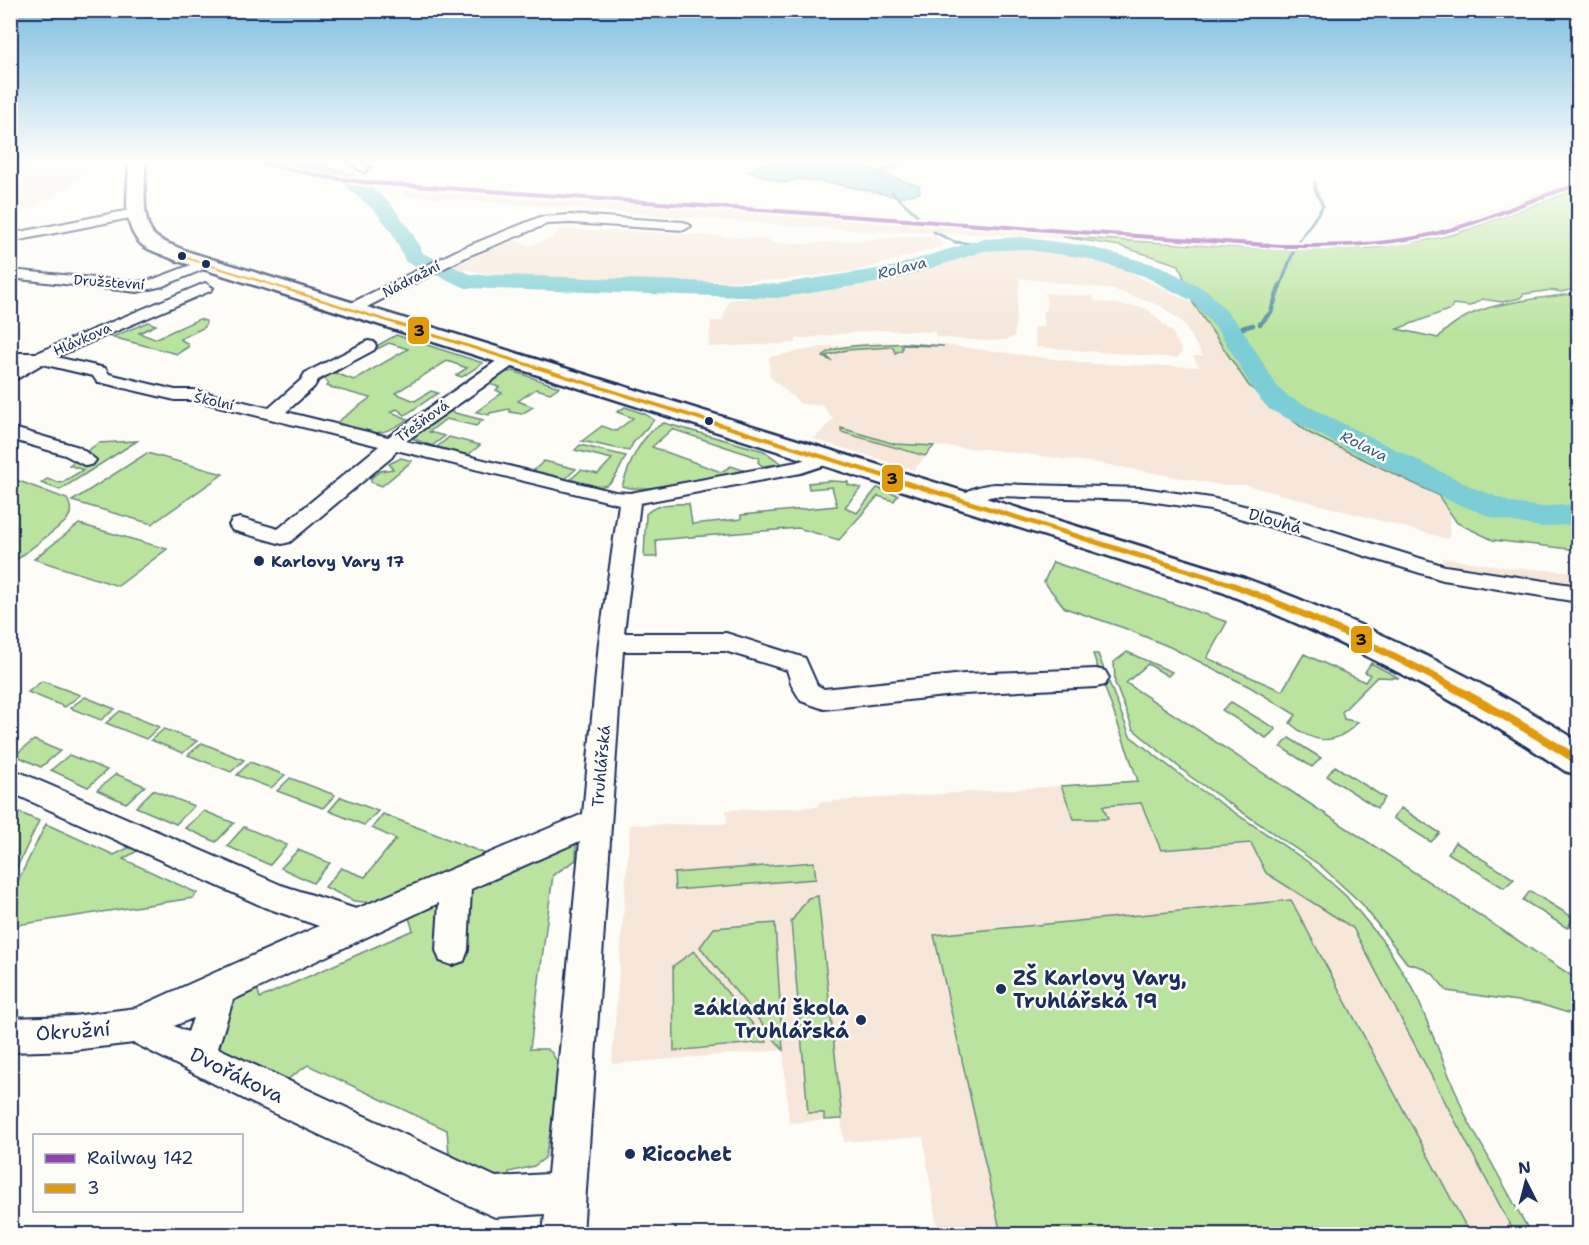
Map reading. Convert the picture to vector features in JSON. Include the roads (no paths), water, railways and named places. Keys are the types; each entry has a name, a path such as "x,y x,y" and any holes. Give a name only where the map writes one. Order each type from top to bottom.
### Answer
{"main road":[{"path":"138,220 142,232 149,241 167,251 204,264 1222,581 1317,618 1461,686 1578,760"}],"street":[{"path":"10,238 98,220"},
{"name":"Nádražní","path":"349,310 463,253 535,224 551,220"},
{"name":"Nádražní","path":"576,220 684,226"},
{"path":"10,233 37,232"},
{"name":"Družstevní","path":"10,274 137,287 158,283 204,264"},
{"name":"Hlávkova","path":"10,378 39,358 157,306 205,288"},
{"path":"273,414 308,383 311,377 368,346"},
{"name":"Školní","path":"10,358 39,358 99,372 103,378 175,395 194,395 615,498 630,499"},
{"name":"Třešňová","path":"240,525 282,537 385,453 391,443 511,359"},
{"path":"10,433 72,451 86,460"},
{"path":"630,499 801,467 827,458"},
{"name":"Dlouhá","path":"968,501 984,491 994,490 1142,494 1211,504 1269,519 1443,573 1578,594"},
{"name":"Truhlářská","path":"563,1234 611,642 630,499"},
{"path":"611,642 726,642 739,645 796,664 802,672 806,691 812,697 824,699 964,684 1096,678"},
{"path":"10,779 275,897 357,924"},
{"path":"136,1025 357,924 596,821"},
{"path":"452,950 456,882"},
{"path":"198,1056 219,989"},
{"name":"Dvořákova","path":"136,1025 495,1197 566,1193"},
{"name":"Okružní","path":"10,1035 73,1033 136,1025"}],"waterway":[{"name":"Rolava","path":"393,220 414,257 466,281 777,291 894,273 982,245 1021,243 1087,252 1152,271 1200,296 1231,331 1268,393 1279,403 1461,494 1505,511 1540,517 1578,514"},
{"path":"1280,287 1295,247 1313,220"},
{"path":"934,232 955,242 982,245"},
{"path":"1260,324 1271,312 1280,285"},
{"path":"1231,331 1253,325"}],"rail line":[{"name":"142","path":"907,220 1281,246 1389,242 1432,235 1479,220"}],"place":[{"name":"Karlovy Vary 17","path":"259,561"},
{"name":"ZŠ Karlovy Vary, Truhlářská 19","path":"1001,989"},
{"name":"základní škola Truhlářská","path":"861,1020"},
{"name":"Ricochet","path":"630,1154"}]}
